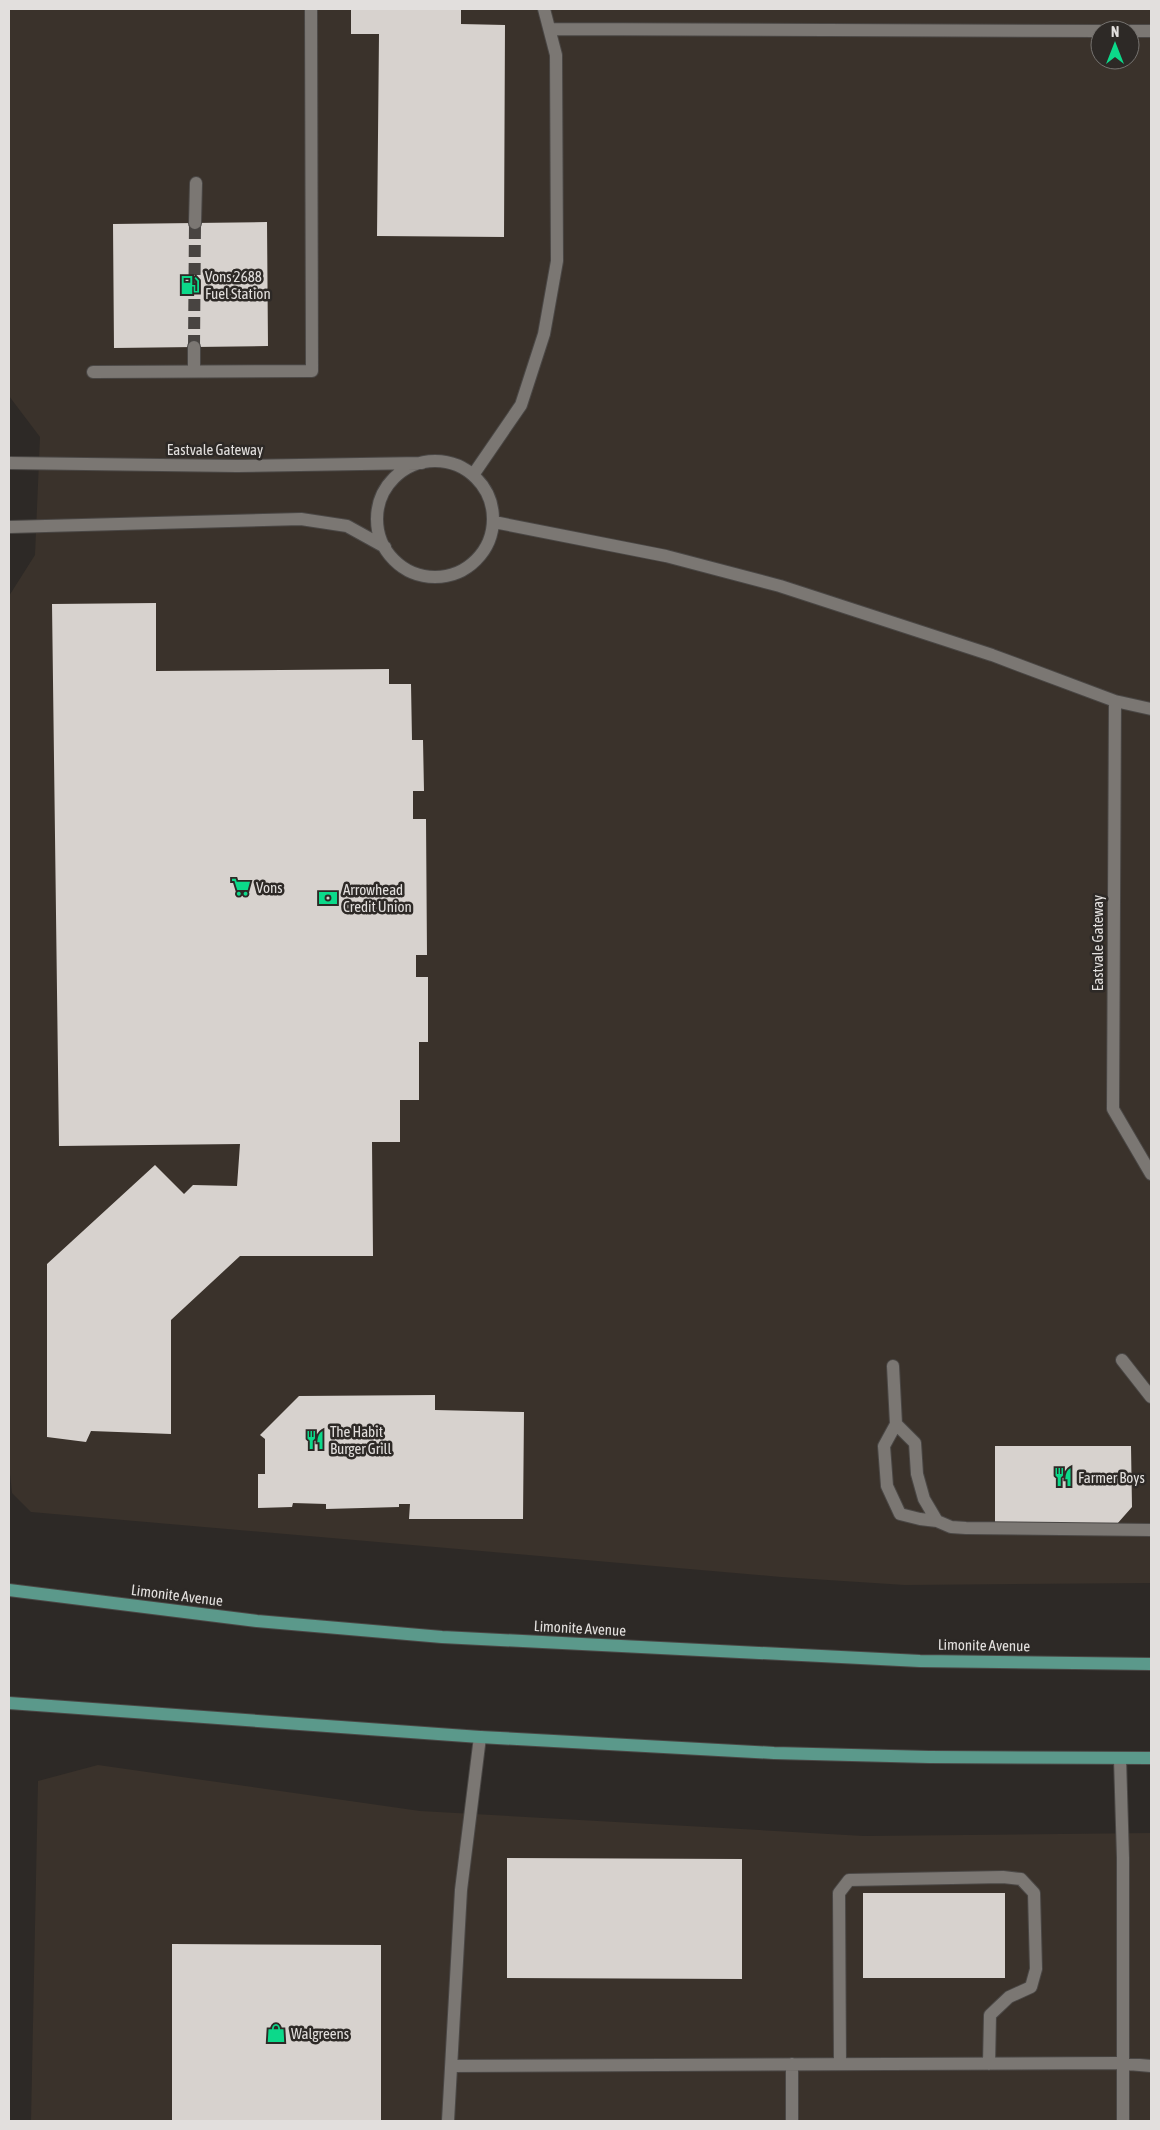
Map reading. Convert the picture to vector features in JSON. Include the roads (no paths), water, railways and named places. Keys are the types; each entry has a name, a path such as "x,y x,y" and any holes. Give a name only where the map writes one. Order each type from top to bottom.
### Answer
{"main road":[{"name":"Limonite Avenue","path":"9,1590 257,1621 442,1637 920,1661 1151,1664"},
{"path":"9,1703 480,1737 784,1753 929,1757 1151,1758"}],"lane":[{"path":"94,372 312,371 311,9"},
{"path":"473,475 521,405 544,334 557,261 556,55 544,9"},
{"path":"550,30 1090,31"},
{"path":"195,223 196,183"},
{"path":"194,347 194,372"},
{"path":"440,462 458,466 473,475 485,488 492,505 494,522 490,540 479,558 464,569 446,576 428,577 411,572 396,562 385,547 378,530 377,513 382,496 391,481 406,470 422,463 440,462"},
{"name":"Eastvale Gateway","path":"9,463 238,466 422,463"},
{"path":"9,527 301,519 346,526 385,547"},
{"path":"494,522 666,556 780,586 992,654 1115,701 1151,709"},
{"name":"Eastvale Gateway","path":"1115,701 1112,1109 1151,1174"},
{"path":"1122,1360 1151,1397"},
{"path":"893,1366 896,1424 884,1446 887,1486 900,1514 920,1520 937,1521 951,1527 966,1528 1151,1530"},
{"path":"896,1424 915,1443 917,1474 924,1499 937,1521"},
{"path":"448,2121 461,1890 480,1737"},
{"path":"1120,1759 1123,2121"},
{"path":"840,2064 839,1893 849,1880 1004,1877 1021,1879 1034,1893 1036,1969 1031,1987 1009,1997 990,2015 989,2064"},
{"path":"451,2066 792,2064 1124,2064 1151,2066"},
{"path":"792,2064 792,2121"}],"tunnel":[{"path":"194,347 195,223"}],"place":[{"name":"Vons 2688 Fuel Station","path":"190,285"},
{"name":"Vons","path":"241,887"},
{"name":"Arrowhead Credit Union","path":"328,898"},
{"name":"The Habit Burger Grill","path":"315,1440"},
{"name":"Farmer Boys","path":"1063,1477"},
{"name":"Walgreens","path":"276,2033"}]}
